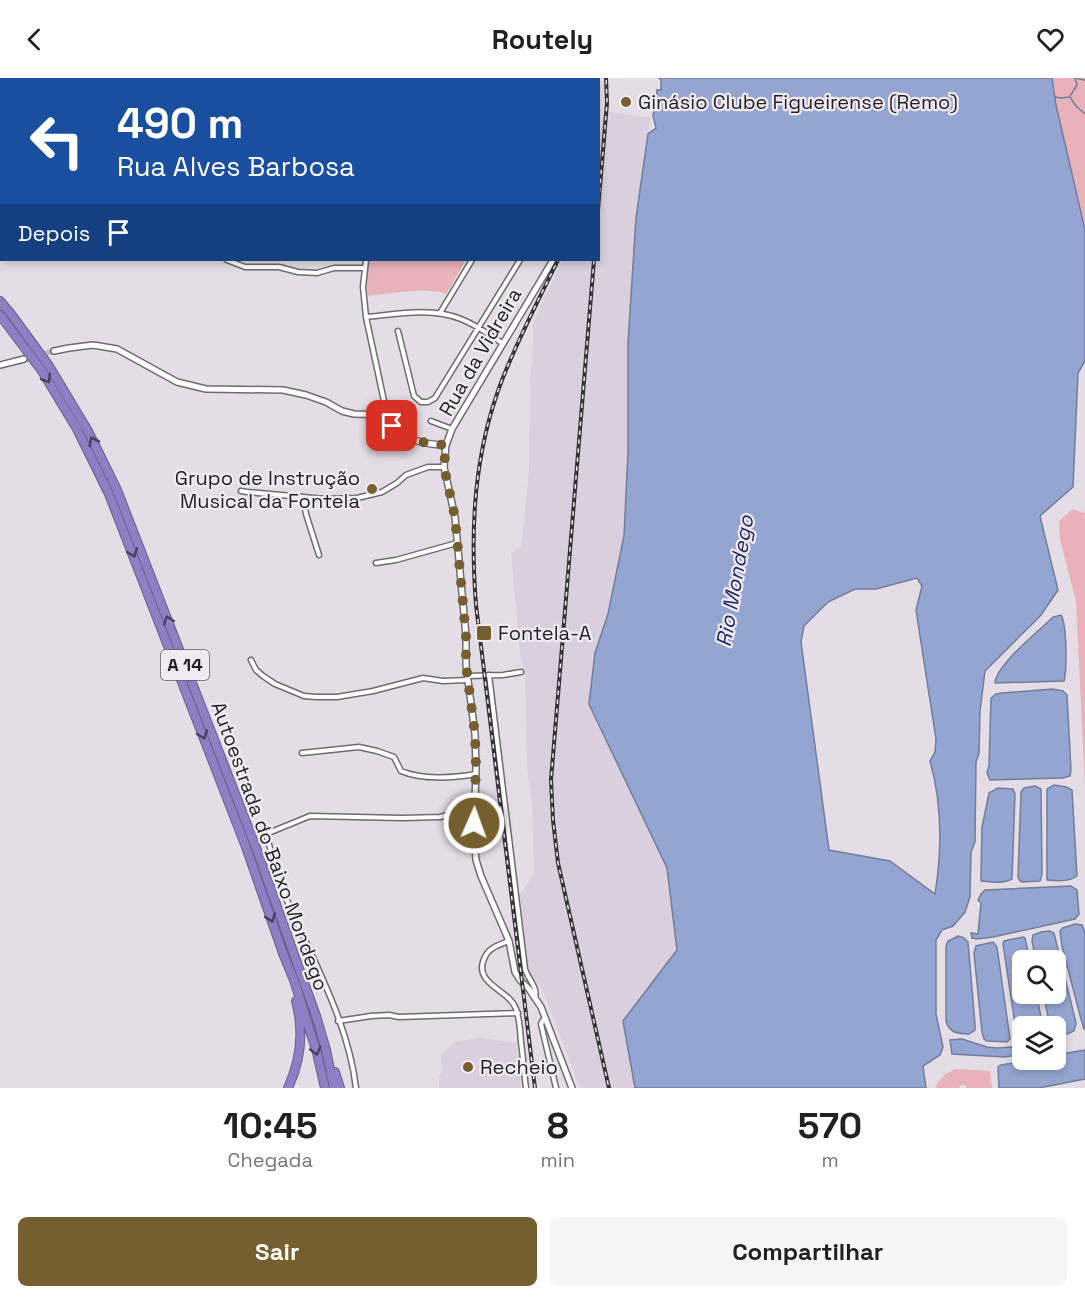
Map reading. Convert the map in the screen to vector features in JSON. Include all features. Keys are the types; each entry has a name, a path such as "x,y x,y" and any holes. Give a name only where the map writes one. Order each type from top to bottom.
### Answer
{"highway":[{"name":"Autoestrada do Baixo Mondego","path":"0,301 48,366 88,431 117,490 255,845 303,977 326,1050 334,1088"},
{"name":"Autoestrada do Baixo Mondego","path":"0,315 42,371 77,429 109,494 246,847 294,980 326,1088"},
{"path":"284,956 298,1007 301,1028 300,1052 295,1073 288,1088"},
{"path":"326,1050 340,1088"}],"street":[{"path":"229,261 245,267 279,267 298,272 317,273 334,268 365,268"},
{"path":"366,261 363,287 366,317 387,415 392,426 405,436 429,444 446,445"},
{"path":"441,313 471,261"},
{"path":"398,331 413,394 417,400 430,402 435,398 519,261"},
{"name":"Rua da Vidreira","path":"552,261 452,429 446,445 444,467 455,517 466,636 467,678 475,734 474,838 476,860 509,941 517,976 535,998 546,1019 572,1088"},
{"path":"366,317 441,313 460,318 502,343"},
{"path":"54,351 93,345 117,349 177,382 206,389 283,390 306,394 342,411 354,414 387,415"},
{"path":"0,365 24,359"},
{"path":"431,421 452,429"},
{"path":"241,491 325,499 357,498 382,492 411,473 428,467 444,467"},
{"path":"303,497 319,555"},
{"path":"376,563 396,560 457,543"},
{"path":"251,660 256,670 275,684 304,696 316,698 373,691 423,678 443,681 521,672"},
{"path":"489,675 525,969 536,990 535,998"},
{"path":"302,753 359,747 394,757 401,771 410,776 457,778 476,774"},
{"path":"356,1088 348,1051 338,1021 287,902 266,834 310,816 440,817 475,808"},
{"path":"509,941 497,945 487,953 482,969 489,983 513,1002 518,1013 526,1088"},
{"path":"338,1021 389,1015 399,1017 518,1013"},
{"path":"546,1019 541,1024 556,1088"}],"shaded area":[{"path":"1052,78 1085,78 1085,230 1056,105"},
{"path":"604,111 651,118 636,218 628,343 628,452 624,536 608,614 595,653 589,704 667,868 677,950 623,1021 635,1088 580,1088 543,991 528,972 520,895 534,873 532,803 527,766 525,673 520,653 511,552 521,547 529,471 533,325 562,261 600,261 600,134"},
{"path":"369,261 465,261 446,294 418,291 368,296 366,282"},
{"path":"1073,509 1085,513 1085,788 1076,601 1060,540 1059,521"},
{"path":"479,1038 517,1043 521,1088 439,1088 439,1075 442,1073 441,1054 455,1042"},
{"path":"956,1069 990,1071 992,1088 966,1088 966,1085 961,1085 959,1088 935,1088 943,1076"}],"water":[{"name":"Rio Mondego","path":"659,78 1052,78 1056,105 1085,230 1085,361 1078,373 1073,487 1040,516 1058,590 1041,615 985,671 980,711 979,753 976,762 975,842 971,852 970,897 965,912 953,926 942,930 936,940 936,1014 943,1047 940,1055 923,1066 926,1088 635,1088 623,1021 677,950 667,868 589,704 595,653 608,614 624,536 628,452 628,343 636,218 648,134 656,128 653,116 657,90 661,90","holes":["917,578 922,586 916,610 936,739 935,752 930,761 937,793 940,827 935,894 890,861 829,850 801,642 804,626 828,602 855,589 876,589"]},
{"path":"1061,615 1066,647 1064,681 995,683 1003,667 1019,648 1053,617"},
{"path":"1052,689 1063,691 1067,695 1070,776 990,780 987,773 991,698 1002,693"},
{"path":"1054,785 1072,790 1077,876 1063,881 1047,880 1047,789"},
{"path":"1035,786 1041,789 1042,874 1040,881 1022,882 1018,877 1021,792 1024,788"},
{"path":"998,788 1013,789 1015,794 1012,879 1001,882 981,881 982,827 989,793"},
{"path":"1071,886 1077,890 1079,914 1075,919 993,937 972,938 971,933 978,934 981,903 978,900 985,890"},
{"path":"1075,924 1082,925 1085,933 1085,1029 1066,961 1066,950 1063,950 1062,946 1060,931"},
{"path":"1041,932 1054,933 1058,950 1034,950 1033,935"},
{"path":"958,936 968,942 975,1024 975,1030 969,1034 952,1031 946,1021 946,946 948,941"},
{"path":"1023,937 1028,950 1012,950 1012,1004 1003,944 1004,941"},
{"path":"993,942 997,947 1010,1039 1007,1042 987,1041 982,1032 974,953 976,946"},
{"path":"1066,982 1076,1023 1074,1031 1066,1034 1066,1016 1048,1016 1045,1004 1066,1004"},
{"path":"1012,1004 1038,1004 1041,1016 1014,1016"},
{"path":"962,1039 987,1047 1012,1047 1012,1056 952,1054 950,1040"},
{"path":"1085,1050 1085,1079 1039,1088 999,1088 998,1067 1001,1065 1012,1063 1012,1070 1066,1070 1066,1053"}],"waterway":[{"path":"1075,78 1085,80"},
{"path":"1070,96 1077,85 1075,78"},
{"path":"1055,97 1070,97 1085,114"}],"tunnel":[{"path":"24,359 54,351"}],"railway":[{"path":"600,186 607,103 606,78"},
{"path":"535,1088 476,605 474,519 480,463 493,407 515,349 558,261"},
{"path":"594,261 551,780 558,863 609,1088"}],"place":[{"name":"Ginásio Clube Figueirense (Remo)","path":"626,102"},
{"name":"Grupo de Instrução Musical da Fontela","path":"372,489"},
{"name":"Fontela-A","path":"484,633"},
{"name":"Recheio","path":"468,1067"}],"route":[{"path":"392,426 405,436 429,444 446,445 444,467 455,517 466,636 466,665 475,734 474,823"}]}
